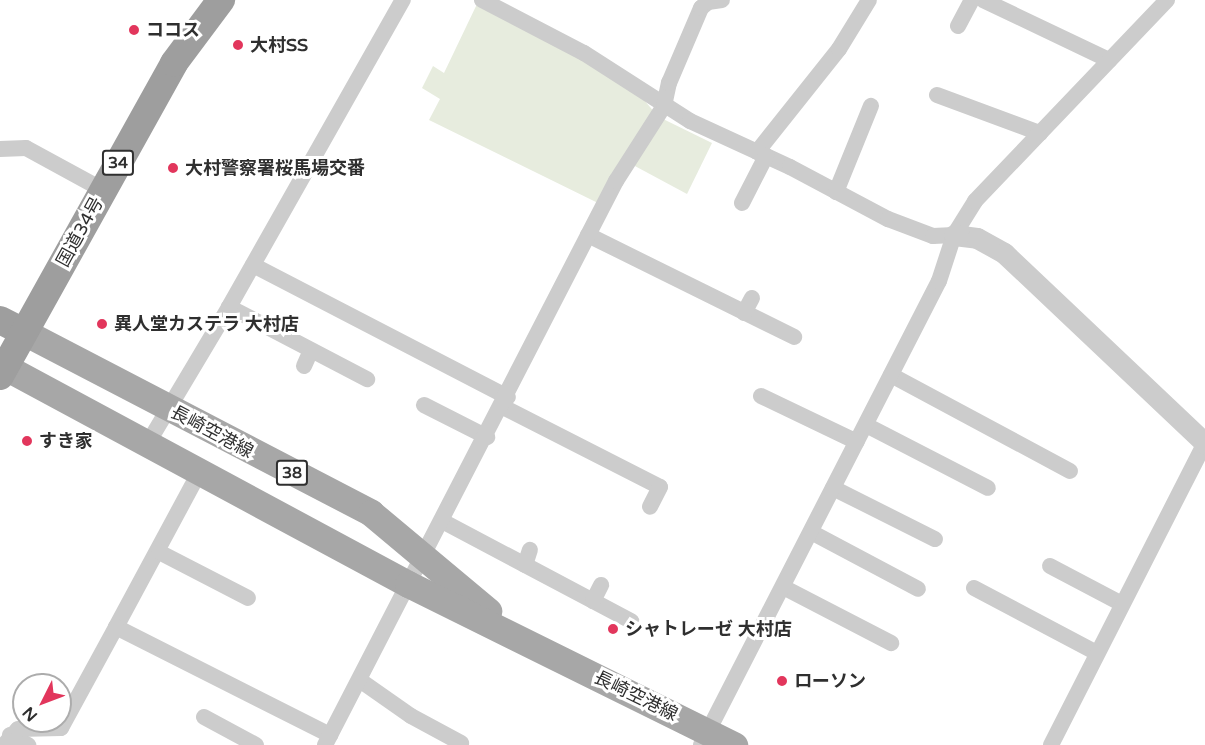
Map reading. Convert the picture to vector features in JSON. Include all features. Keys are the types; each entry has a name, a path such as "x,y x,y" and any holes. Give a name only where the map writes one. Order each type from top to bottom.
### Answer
{"highway":[{"name":"国道34号","path":"1,369 12,326 103,190 174,63 221,0"}],"main road":[{"name":"長崎空港線","path":"12,326 370,513 537,648"},
{"name":"長崎空港線","path":"1,369 148,442 408,584 537,648 705,738 734,745"}],"street":[{"path":"148,442 170,409 254,265 403,0"},
{"path":"482,0 584,53 664,106 888,219 933,236 954,235 977,238 1004,253 1205,443 1051,745"},
{"path":"116,627 328,740 361,681 422,556 444,522 616,181 664,106 669,83 701,8 708,2 722,0"},
{"path":"742,203 762,154 839,49 869,0"},
{"path":"958,26 972,0"},
{"path":"983,0 1109,60"},
{"path":"705,738 939,281 954,235 975,201 1109,60 1158,2"},
{"path":"937,95 1040,133"},
{"path":"836,192 872,106"},
{"path":"0,149 26,148 103,190"},
{"path":"588,235 666,265 748,305 794,337"},
{"path":"254,265 660,487 650,507"},
{"path":"229,307 367,379"},
{"path":"304,366 311,350"},
{"path":"891,375 1070,471"},
{"path":"761,396 857,442"},
{"path":"424,405 487,437"},
{"path":"866,424 988,488"},
{"path":"7,740 18,729 61,728 159,552 200,471"},
{"path":"833,488 935,539"},
{"path":"444,522 527,557 593,601 631,621"},
{"path":"811,532 918,589"},
{"path":"159,552 248,598"},
{"path":"1050,566 1122,604"},
{"path":"593,601 601,585"},
{"path":"783,587 891,643"},
{"path":"974,588 1097,653"},
{"path":"361,681 411,716 461,742"},
{"path":"204,717 228,738 256,745"},
{"path":"7,740 28,745"}],"shaded area":[{"path":"477,4 583,59 644,100 656,114 600,204 429,120 440,99 422,88 433,66 444,73"},
{"path":"659,117 712,143 687,194 633,165"}],"place":[{"name":"ココス","path":"134,30"},
{"name":"大村SS","path":"238,45"},
{"name":"大村警察署桜馬場交番","path":"173,168"},
{"name":"異人堂カステラ 大村店","path":"102,324"},
{"name":"すき家","path":"27,441"},
{"name":"シャトレーゼ 大村店","path":"613,629"},
{"name":"ローソン","path":"782,681"}]}
